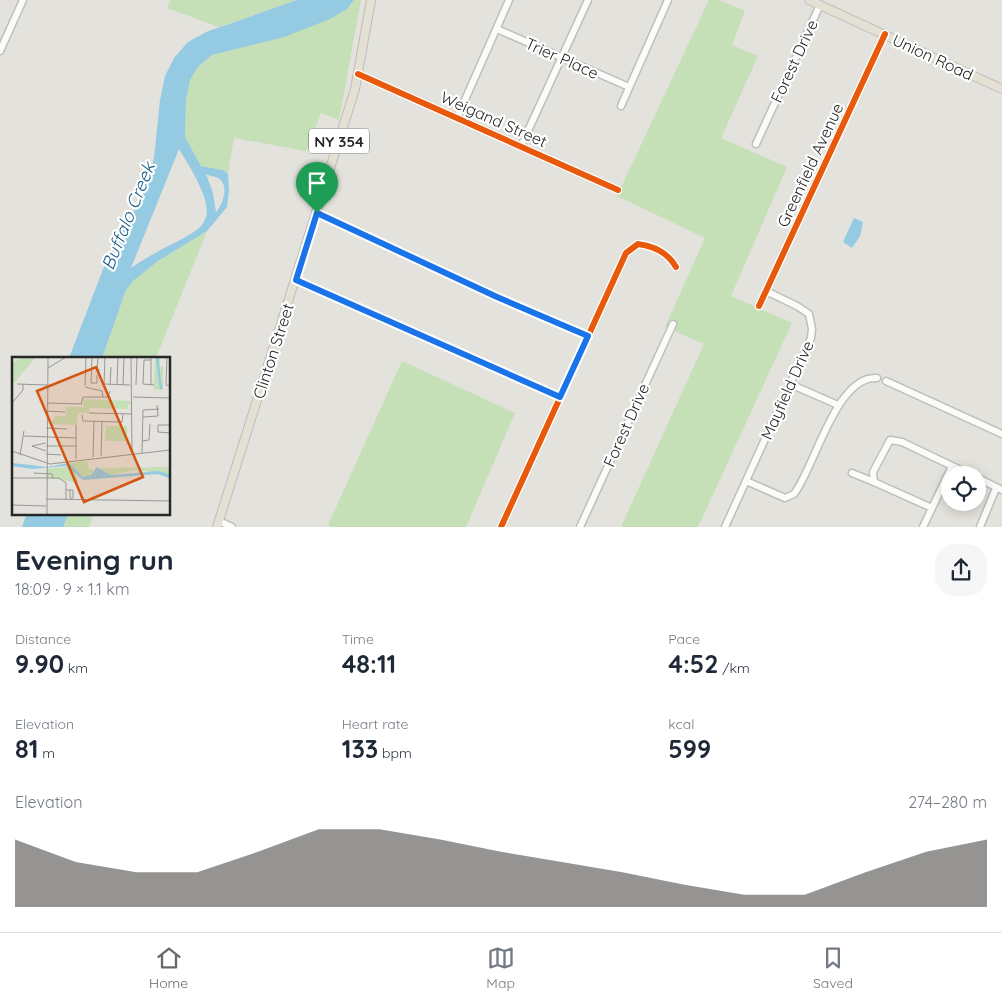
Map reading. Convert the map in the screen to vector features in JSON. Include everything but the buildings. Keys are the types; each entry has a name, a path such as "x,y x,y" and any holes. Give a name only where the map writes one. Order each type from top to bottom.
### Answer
{"main road":[{"name":"Clinton Street","path":"218,524 317,213 358,74 371,0"},
{"name":"Union Road","path":"809,0 1002,90"}],"street":[{"path":"0,51 22,0"},
{"path":"457,118 509,0"},
{"path":"521,146 588,0"},
{"path":"621,106 668,0"},
{"name":"Forest Drive","path":"756,144 820,5"},
{"name":"Trier Place","path":"497,29 628,87"},
{"name":"Greenfield Avenue","path":"759,306 885,34"},
{"name":"Weigand Street","path":"358,74 618,190"},
{"path":"317,213 497,297 588,336"},
{"path":"501,527 626,253 638,244 654,248 672,259 676,267"},
{"path":"296,280 560,397"},
{"name":"Mayfield Drive","path":"725,527 811,338 811,320 804,310 766,291"},
{"name":"Forest Drive","path":"580,527 673,324"},
{"path":"746,481 785,498 794,494 838,405 856,386 867,379 877,378"},
{"path":"886,381 1002,434"},
{"path":"790,384 838,405"},
{"path":"874,482 873,472 890,440 902,442 952,466"},
{"path":"852,473 932,508"},
{"path":"980,527 999,489 986,482"},
{"path":"924,527 941,489"},
{"path":"218,524 232,527"}],"green space":[{"path":"171,0 297,0 219,27 167,8"},
{"path":"354,0 361,0 339,120 321,113 306,151 234,138 228,174 223,170 201,166 185,137 186,100 190,80 197,68 212,55 235,49 347,9"},
{"path":"709,0 719,0 745,11 732,45 758,56 721,138 787,167 731,296 792,323 698,527 621,527 704,344 665,327 705,238 617,196"},
{"path":"207,231 156,357 102,357 126,290 133,281 158,261"},
{"path":"402,361 515,413 466,527 332,527 328,525"},
{"path":"69,514 94,514 89,527 63,527"}],"water":[{"path":"297,0 354,0 347,9 330,19 284,37 212,55 197,68 190,80 186,100 185,137 201,166 223,170 228,174 229,191 227,207 207,231 158,261 133,281 126,290 102,357 69,357 105,264 146,189 154,158 160,100 165,76 174,58 188,42 206,32","holes":["179,149 196,178 205,200 207,215 202,225 191,234 131,268","206,174 218,178 224,185 224,195 216,212 213,193"]},
{"path":"854,218 863,222 860,236 852,248 843,242"},
{"path":"27,514 69,514 63,527 22,527"}],"cycle path":[{"path":"759,306 885,34"},
{"path":"358,74 618,190"},
{"path":"317,213 497,297 588,336"},
{"path":"501,527 626,253 638,244 650,246 665,254 676,267"}],"route":[{"path":"317,213 396,248 413,259 588,336 560,397 296,280 317,213"}],"water label":[{"name":"Buffalo Creek","path":"128,216"}]}
